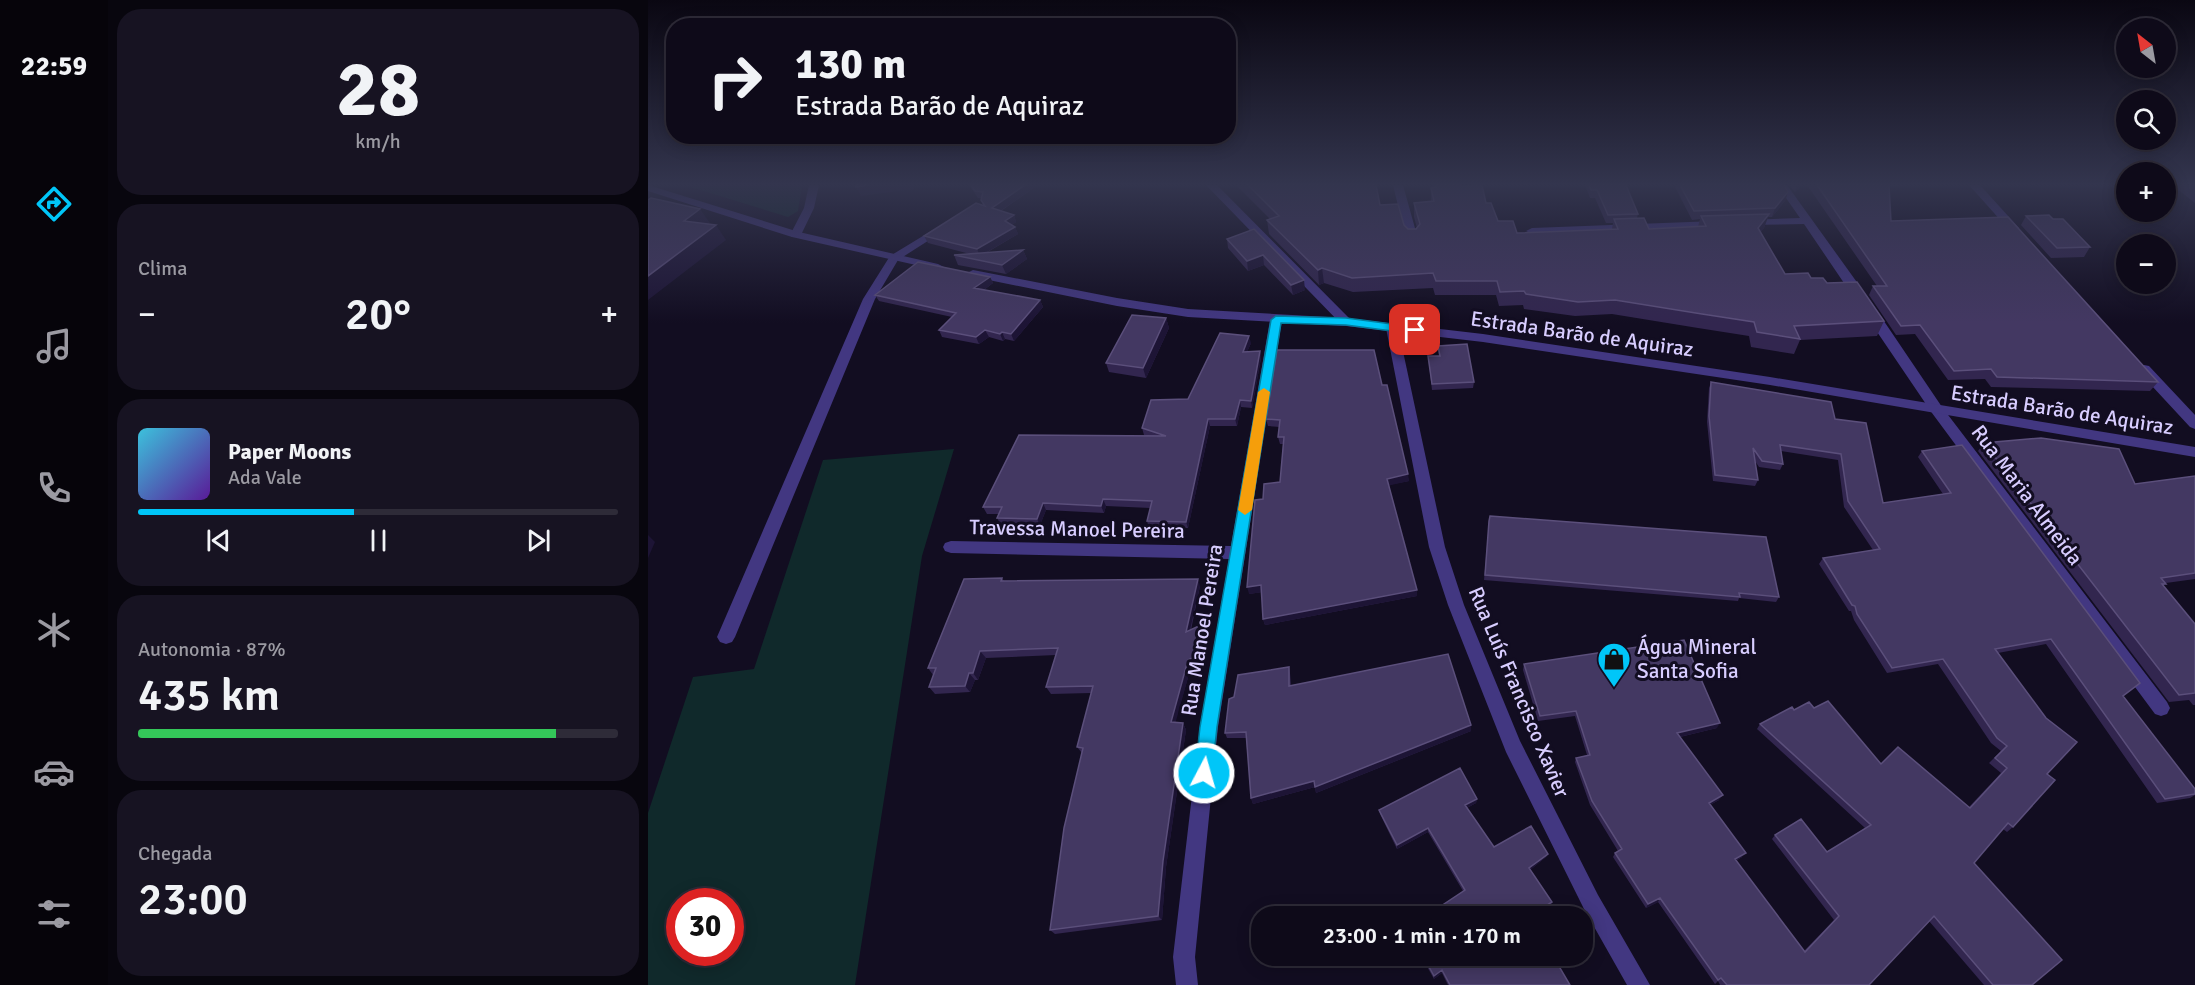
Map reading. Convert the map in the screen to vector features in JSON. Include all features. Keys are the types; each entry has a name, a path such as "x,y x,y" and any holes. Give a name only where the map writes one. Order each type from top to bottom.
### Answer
{"street":[{"name":"Estrada Barão de Aquiraz","path":"783,231 894,258 1128,304 1188,313 1276,320 1346,322 1483,338 1770,381 2195,452"},
{"path":"796,235 798,231"},
{"path":"726,637 869,299 894,258 936,231"},
{"path":"1256,231 1346,322"},
{"path":"1410,231 1412,239"},
{"name":"Rua Maria Almeida","path":"1813,231 1865,302 1937,410 2160,708"},
{"path":"2016,231 2028,244"},
{"name":"Rua Manoel Pereira","path":"1187,985 1184,957 1209,727 1276,320"},
{"name":"Rua Luís Francisco Xavier","path":"1392,328 1437,547 1456,605 1513,746 1591,902 1639,985"},
{"path":"2131,355 2195,424"},
{"name":"Travessa Manoel Pereira","path":"951,547 1238,554"}],"green space":[{"path":"954,449 922,556 855,985 648,985 648,813 693,677 754,669 823,460"}],"building":[{"path":"648,231 708,231 648,276"},
{"path":"932,231 1008,231 977,249 924,236"},
{"path":"1249,231 1256,231 1304,280 1291,285 1263,255 1247,261 1227,239"},
{"path":"1278,231 1516,231 1517,233 1760,231 1785,274 1808,273 1811,278 1823,278 1827,283 1857,282 1884,321 1794,326 1800,339 1757,332 1754,322 1615,300 1578,302 1526,294 1524,291 1500,292 1497,281 1436,281 1433,273 1352,278 1322,268 1318,270"},
{"path":"1849,231 2021,231 2158,382 1997,377 1991,369 1954,371 1920,325 1901,326 1873,286 1887,286"},
{"path":"2040,231 2075,231 2090,247 2057,248"},
{"path":"1023,250 1002,265 954,255"},
{"path":"918,262 990,277 974,288 1040,300 1011,334 985,330 976,337 939,330 956,313 875,295"},
{"path":"1132,315 1166,318 1143,368 1106,363"},
{"path":"1220,333 1249,336 1243,352 1260,351 1251,401 1240,400 1235,419 1208,419 1186,522 1147,521 1152,501 1103,499 1101,506 1043,503 1037,519 997,518 1002,507 983,507 1019,435 1166,436 1142,428 1151,400 1188,399"},
{"path":"1467,344 1474,382 1432,384 1428,356 1440,356 1438,346"},
{"path":"1277,350 1374,350 1382,385 1387,385 1408,474 1387,479 1417,590 1263,619 1261,585 1247,587 1255,500 1263,499 1264,484 1280,482 1284,437 1278,437 1280,420 1266,419"},
{"path":"1711,382 1831,402 1835,419 1866,423 1883,503 1951,493 1922,451 1962,445 2140,683 2123,696 2195,789 2195,794 2165,799 2051,639 1995,649 2046,718 2077,742 2047,774 2055,780 2013,827 2008,823 1974,863 2062,960 2032,985 1993,985 1934,916 1869,985 1727,985 1721,978 1718,980 1660,898 1648,904 1615,853 1622,849 1592,801 1576,758 1590,755 1576,711 1540,716 1524,664 1684,640 1720,723 1677,733 1723,795 1709,803 1746,853 1735,859 1805,952 1839,916 1775,835 1801,819 1827,852 1871,825 1760,724 1792,707 1794,710 1809,702 1814,708 1828,701 1881,764 1898,747 1970,808 2007,768 1995,758 2007,746 1997,738 1943,659 1892,668 1823,558 1880,549 1848,501 1841,454 1780,445 1783,464 1762,461 1753,448 1758,480 1715,475 1709,416"},
{"path":"2041,438 2119,449 2135,484 2195,476 2195,573 2161,578 2166,584 2162,584 2195,624 2195,693 2179,695 1984,443"},
{"path":"1490,516 1766,537 1779,597 1739,593 1740,597 1485,575"},
{"path":"1002,578 1001,581 1198,579 1186,632 1203,624 1196,656 1188,660 1171,722 1183,723 1163,861 1158,916 1050,930 1064,828 1083,748 1077,747 1093,686 1046,687 1058,648 980,651 973,673 969,673 965,686 929,687 936,668 928,668 964,579"},
{"path":"1448,654 1471,725 1315,787 1314,781 1251,798 1246,732 1225,733 1229,699 1234,697 1238,675 1289,667 1289,686"},
{"path":"1460,768 1477,799 1465,805 1494,847 1531,826 1548,854 1529,868 1552,902 1546,906 1441,906 1465,890 1428,828 1397,845 1379,810"},
{"path":"1428,966 1559,966 1570,985 1450,985 1442,970 1434,976"}],"slow traffic":[{"path":"1245,510 1264,392"}],"place":[{"name":"Água Mineral Santa Sofia","path":"1614,688"}],"route":[{"path":"1204,773 1209,727 1276,320 1346,322 1415,330"}]}
